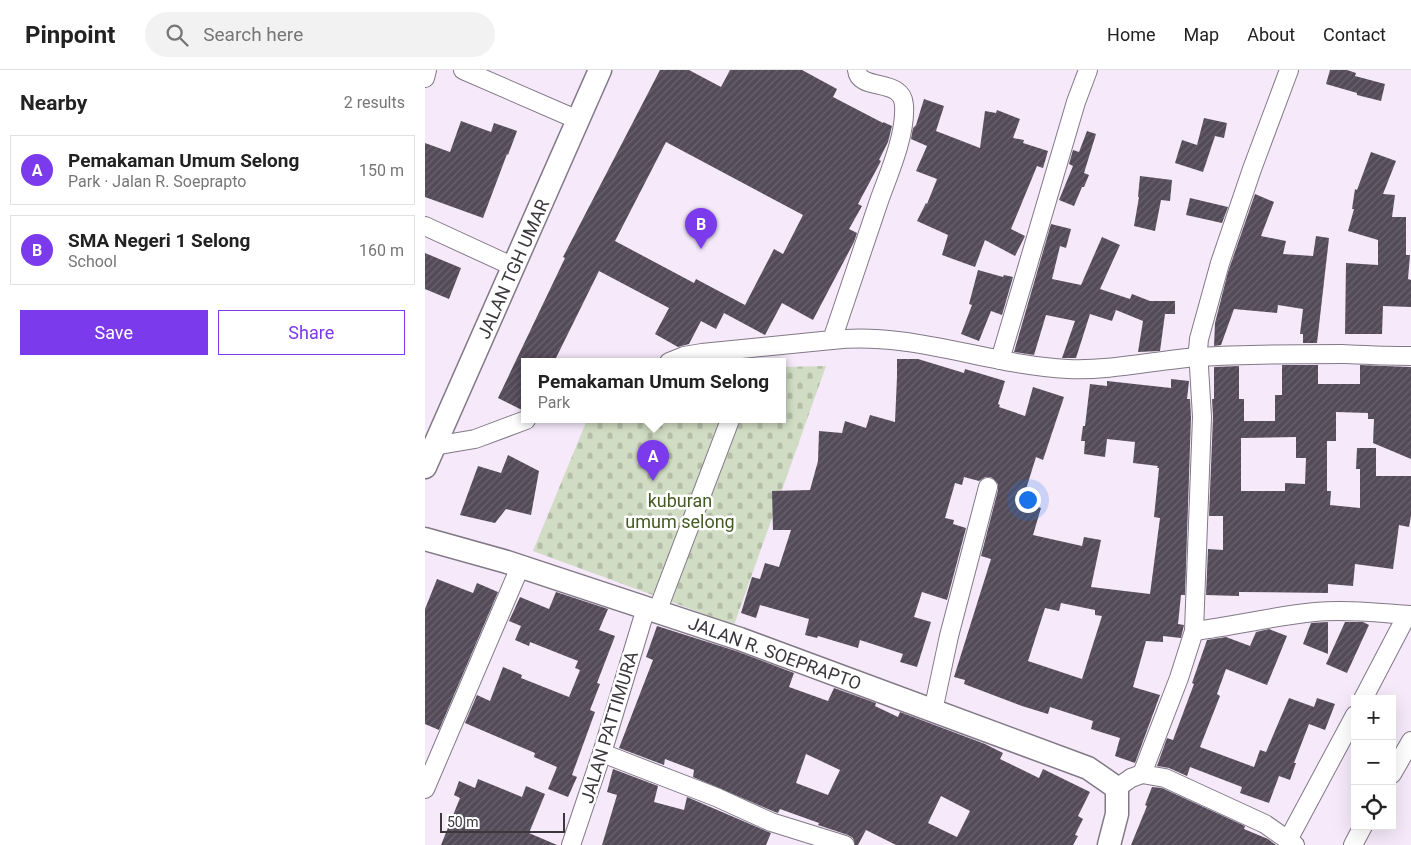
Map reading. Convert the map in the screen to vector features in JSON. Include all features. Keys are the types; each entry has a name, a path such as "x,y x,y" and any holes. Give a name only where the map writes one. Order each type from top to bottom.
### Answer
{"main road":[{"name":"JALAN TGH UMAR","path":"425,467 600,70"},
{"name":"JALAN R. SOEPRAPTO","path":"425,539 520,567 740,639 1088,768 1117,788"},
{"path":"1109,845 1117,814 1117,788"}],"street":[{"path":"425,78 427,70"},
{"path":"463,70 578,120"},
{"path":"832,340 895,156 903,118 904,104 900,94 880,84 862,80 859,78 857,70"},
{"path":"1000,360 1076,102 1088,70"},
{"path":"1143,774 1179,678 1194,631 1202,417 1199,339 1220,263 1252,169 1289,70"},
{"path":"425,226 514,267"},
{"path":"679,358 702,353 754,356 832,340 880,339 899,340 947,348 1000,360 1071,369 1199,357 1315,354 1411,356"},
{"path":"434,446 475,439 521,422"},
{"name":"JALAN PATTIMURA","path":"571,845 652,610 729,423"},
{"path":"933,711 949,636 988,487"},
{"path":"425,789 520,567"},
{"path":"1194,631 1317,612 1349,611 1409,615 1365,695"},
{"path":"1117,788 1131,778 1143,774 1165,778 1265,824 1291,843 1351,723"},
{"path":"1396,767 1411,741"},
{"path":"602,753 716,797 771,822 845,845"},
{"path":"1353,845 1361,830"}],"green space":[{"name":"kuburan umum selong","path":"826,366 734,625 533,551 586,423 786,423 786,367"}],"building":[{"path":"660,70 689,70 721,87 730,70 802,70 837,89 833,97 892,126 888,142 879,160 881,161 858,204 862,206 849,229 857,233 854,242 813,320 782,303 765,335 724,313 716,329 701,321 689,344 678,347 655,334 669,308 599,271 556,358 521,358 521,410 498,398 565,258 563,257","holes":["666,142 803,215 783,254 774,249 745,305 696,279 694,283 615,241"]},
{"path":"1330,70 1347,70 1356,73 1355,76 1385,84 1381,101 1326,84"},
{"path":"924,99 944,106 936,131 980,148 985,111 996,113 997,110 1020,119 1013,138 1024,140 1023,143 1048,151 1043,168 1037,166 1011,229 1025,236 1015,256 985,240 975,267 942,255 948,235 917,221 927,204 937,179 916,171 927,146 911,139"},
{"path":"1204,118 1227,123 1224,138 1215,136 1203,172 1175,163 1182,140 1197,145"},
{"path":"461,121 491,132 494,123 517,131 483,218 425,197 425,143 450,152"},
{"path":"1087,131 1096,134 1084,173 1089,175 1074,206 1059,200 1073,166 1069,164 1073,150 1079,152"},
{"path":"1371,152 1396,161 1383,194 1395,195 1392,217 1406,217 1406,255 1410,255 1408,279 1411,280 1411,307 1383,306 1382,334 1345,334 1346,263 1378,265 1378,240 1348,231 1354,209 1352,209 1355,189 1357,190"},
{"path":"1140,176 1172,180 1170,201 1161,200 1155,231 1134,226 1139,197"},
{"path":"1255,194 1274,202 1261,236 1286,241 1283,254 1313,256 1316,236 1329,238 1317,343 1303,343 1303,334 1300,334 1303,309 1278,305 1277,313 1234,309 1221,345 1214,346 1215,323 1228,272"},
{"path":"1190,198 1228,207 1222,223 1186,215"},
{"path":"1051,224 1071,229 1066,248 1060,246 1052,279 1081,285 1102,237 1120,245 1100,289 1130,299 1132,294 1150,301 1175,301 1175,314 1165,314 1160,351 1138,352 1143,321 1116,310 1112,321 1090,314 1076,358 1062,358 1075,321 1046,315 1034,355 1014,352"},
{"path":"425,253 461,268 449,299 425,289"},
{"path":"978,270 1003,277 1004,275 1013,277 1002,315 991,311 979,341 961,334 972,305 969,304"},
{"path":"897,359 918,359 964,373 965,369 1005,381 998,404 1000,405 999,407 1025,416 1033,387 1064,397 1043,460 1036,457 1022,502 1041,508 1033,535 1082,546 1084,537 1101,540 1091,587 1150,594 1160,518 1154,517 1159,468 1157,468 1158,466 1133,463 1135,442 1107,439 1105,457 1084,454 1085,441 1081,441 1083,426 1085,426 1090,384 1107,386 1107,381 1171,388 1171,379 1189,381 1187,399 1190,399 1191,417 1185,595 1181,595 1178,624 1184,625 1181,638 1163,636 1163,642 1146,641 1133,687 1160,695 1135,763 1115,756 1120,738 1091,729 1093,721 1050,707 1048,714 1022,706 964,684 965,680 954,677 991,559 981,556 998,490 998,484 991,477 985,477 979,481 964,477 962,485 955,483 945,518 954,520 953,524 966,528 947,600 922,592 914,617 931,622 917,667 900,662 903,654 860,640 858,648 818,636 817,638 805,635 809,619 760,605 756,618 741,613 752,577 760,579 765,563 779,567 791,530 773,530 772,491 810,490 818,461 819,431 842,433 845,421 866,428 870,415 895,422","holes":["1061,603 1095,610 1095,615 1102,616 1082,679 1028,661 1045,608 1059,611"]},
{"path":"1282,365 1318,365 1318,384 1360,384 1360,365 1411,367 1411,459 1373,443 1374,419 1368,419 1368,413 1336,412 1336,441 1327,441 1327,491 1331,491 1330,505 1360,508 1360,469 1356,469 1357,448 1376,448 1376,476 1411,476 1411,516 1409,527 1399,525 1393,569 1355,564 1353,586 1328,584 1328,593 1239,592 1239,596 1206,595 1208,549 1223,550 1223,516 1209,516 1214,367 1239,366 1239,399 1244,399 1244,421 1275,421 1275,395 1282,395","holes":["1296,437 1296,458 1306,458 1305,484 1285,483 1285,491 1241,491 1241,438"]},
{"path":"508,455 539,471 531,515 506,509 495,523 460,515 478,466 501,473"},
{"path":"437,579 473,593 477,583 498,592 439,730 425,724 425,609"},
{"path":"556,592 608,609 599,630 615,636 597,683 600,684 590,710 595,712 572,775 577,777 568,797 548,789 557,767 534,757 535,753 465,723 477,695 490,701 503,667 522,675 521,678 569,697 580,670 575,668 578,661 530,642 529,646 515,640 521,626 509,621 520,597 549,609"},
{"path":"1328,622 1328,654 1303,644 1311,623"},
{"path":"1345,622 1363,622 1369,625 1347,673 1326,664"},
{"path":"657,626 736,651 794,673 789,687 828,701 834,688 876,703 875,706 898,717 900,712 985,744 1003,753 1000,759 1039,778 1043,769 1090,792 1078,816 1083,819 1075,835 1078,836 1073,845 896,845 866,830 858,845 855,845 853,838 848,835 780,809 778,813 775,812 693,777 694,770 665,759 664,765 619,748 653,660 646,657","holes":["806,754 840,770 828,795 796,783","941,796 970,811 957,837 928,823"]},
{"path":"1269,629 1287,636 1267,685 1226,669 1217,694 1220,696 1200,747 1254,767 1260,750 1266,752 1289,698 1314,707 1317,698 1335,704 1325,730 1309,724 1294,763 1296,763 1290,780 1279,776 1269,803 1240,793 1242,787 1190,767 1187,776 1169,768 1157,766 1167,738 1173,740 1194,684 1192,683 1207,640 1226,637 1250,646 1256,632"},
{"path":"613,769 658,786 654,802 684,810 687,797 771,833 766,845 602,845 617,795 607,792"},
{"path":"478,779 522,797 526,786 545,794 529,833 557,845 441,845 460,798 454,795 459,781 475,788"},
{"path":"1152,787 1162,788 1245,826 1244,829 1268,839 1276,845 1131,845 1147,806 1145,805"}],"place":[{"name":"SMA Negeri 1 Selong","path":"701,249"},
{"name":"Pemakaman Umum Selong","path":"653,481"}]}
